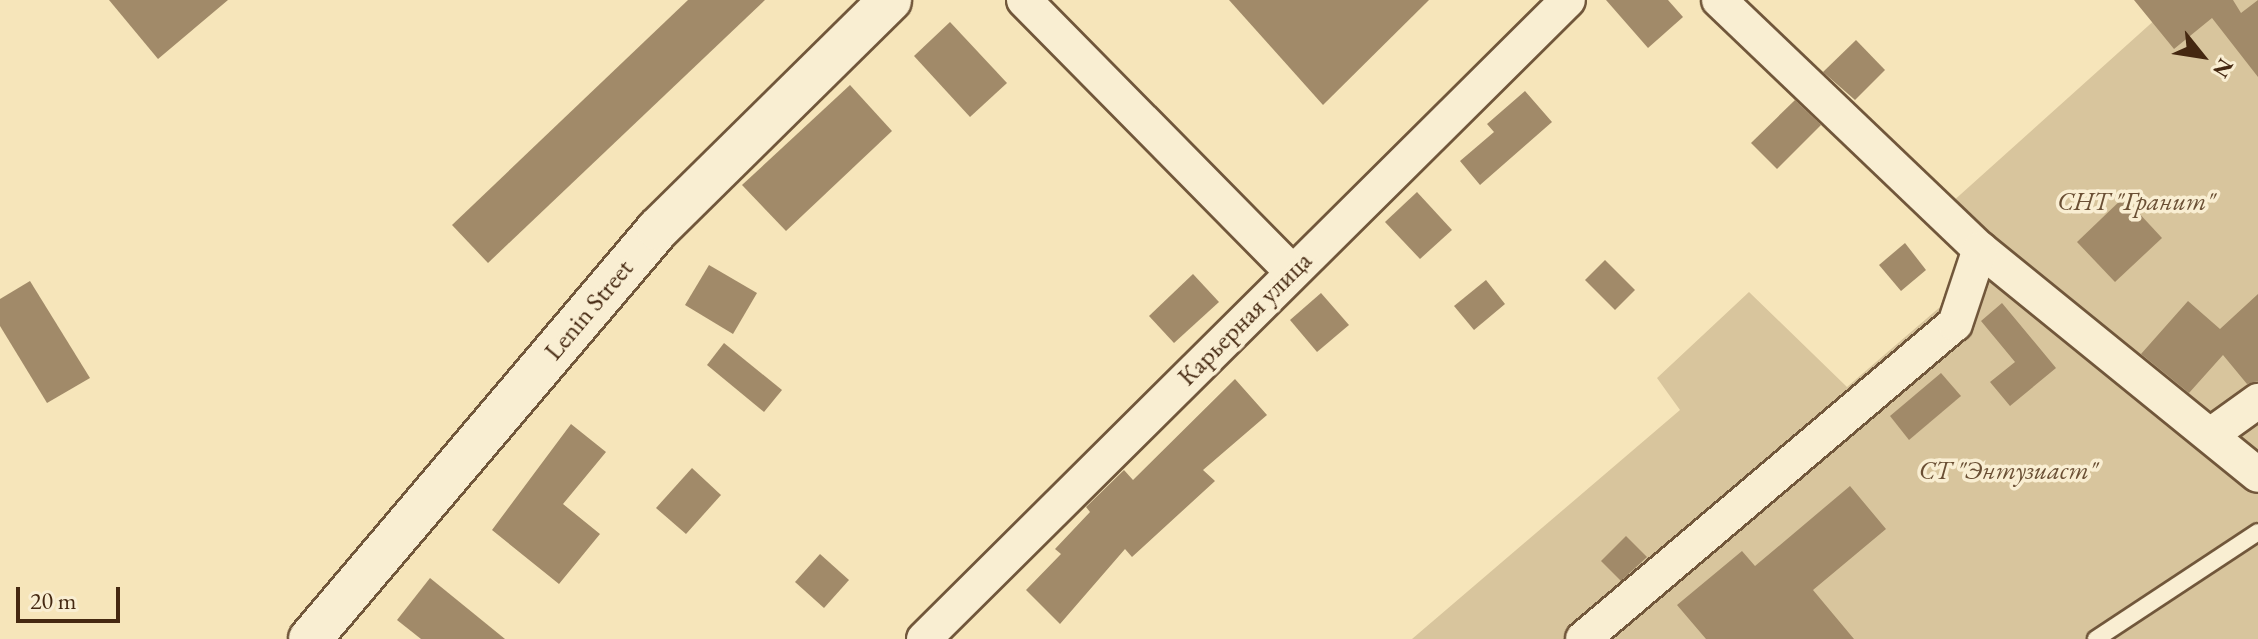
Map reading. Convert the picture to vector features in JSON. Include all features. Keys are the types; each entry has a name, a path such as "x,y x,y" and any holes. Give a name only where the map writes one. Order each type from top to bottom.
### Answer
{"street":[{"name":"Lenin Street","path":"310,639 658,229 890,0"},
{"path":"1024,0 1292,272"},
{"name":"Карьерная улица","path":"924,639 1568,0"},
{"path":"1719,0 1980,249 2212,434 2258,475"},
{"path":"1583,639 1955,324 1980,249"},
{"path":"2212,434 2258,401"}],"lane":[{"path":"2096,639 2258,532"}],"green space":[{"name":"СТ \"Энтузиаст\"","path":"2177,0 2258,0 2258,639 1412,639 1680,410 1657,378 1749,292 1847,387 1940,307 1956,274 1994,241 1951,203"}],"building":[{"path":"109,0 228,0 158,59"},
{"path":"688,0 765,0 488,263 452,225"},
{"path":"1229,0 1429,0 1323,105"},
{"path":"1606,0 1668,0 1683,17 1648,48"},
{"path":"2134,0 2233,0 2241,13 2258,0 2258,77 2212,18 2174,49"},
{"path":"950,22 1007,83 970,117 914,56"},
{"path":"1856,40 1885,70 1855,100 1823,72"},
{"path":"850,85 892,131 786,231 742,185"},
{"path":"1525,91 1552,122 1480,185 1460,161 1494,132 1487,124"},
{"path":"1795,100 1821,125 1777,169 1751,143"},
{"path":"1417,192 1452,230 1420,259 1385,222"},
{"path":"2124,197 2162,238 2115,282 2077,242"},
{"path":"1905,243 1926,270 1901,291 1879,265"},
{"path":"1605,260 1635,290 1615,310 1585,280"},
{"path":"709,265 757,293 733,334 685,305"},
{"path":"1193,274 1219,302 1174,343 1149,316"},
{"path":"1486,280 1505,304 1474,330 1454,306"},
{"path":"30,281 90,378 47,403 0,326 0,299"},
{"path":"1321,293 1349,325 1317,352 1290,320"},
{"path":"2258,294 2258,381 2247,384 2223,355 2189,393 2141,354 2188,301 2220,329"},
{"path":"2002,303 2056,368 2010,406 1990,382 2015,362 1981,321"},
{"path":"724,343 782,390 764,412 707,365"},
{"path":"1941,373 1961,396 1909,440 1890,416"},
{"path":"1235,379 1267,415 1203,470 1215,481 1132,557 1125,549 1060,624 1026,590 1061,554 1055,549 1090,512 1086,507 1124,470 1133,480"},
{"path":"571,424 606,452 563,504 600,534 559,584 492,530"},
{"path":"692,468 721,495 686,534 656,508"},
{"path":"1850,486 1886,529 1813,590 1854,639 1706,639 1677,605 1742,551 1755,566"},
{"path":"1626,536 1647,557 1621,581 1601,561"},
{"path":"820,554 849,580 824,608 795,582"},
{"path":"430,578 505,639 421,639 397,620"}],"park label":[{"name":"СНТ \"Гранит\"","path":"2136,202"}]}
